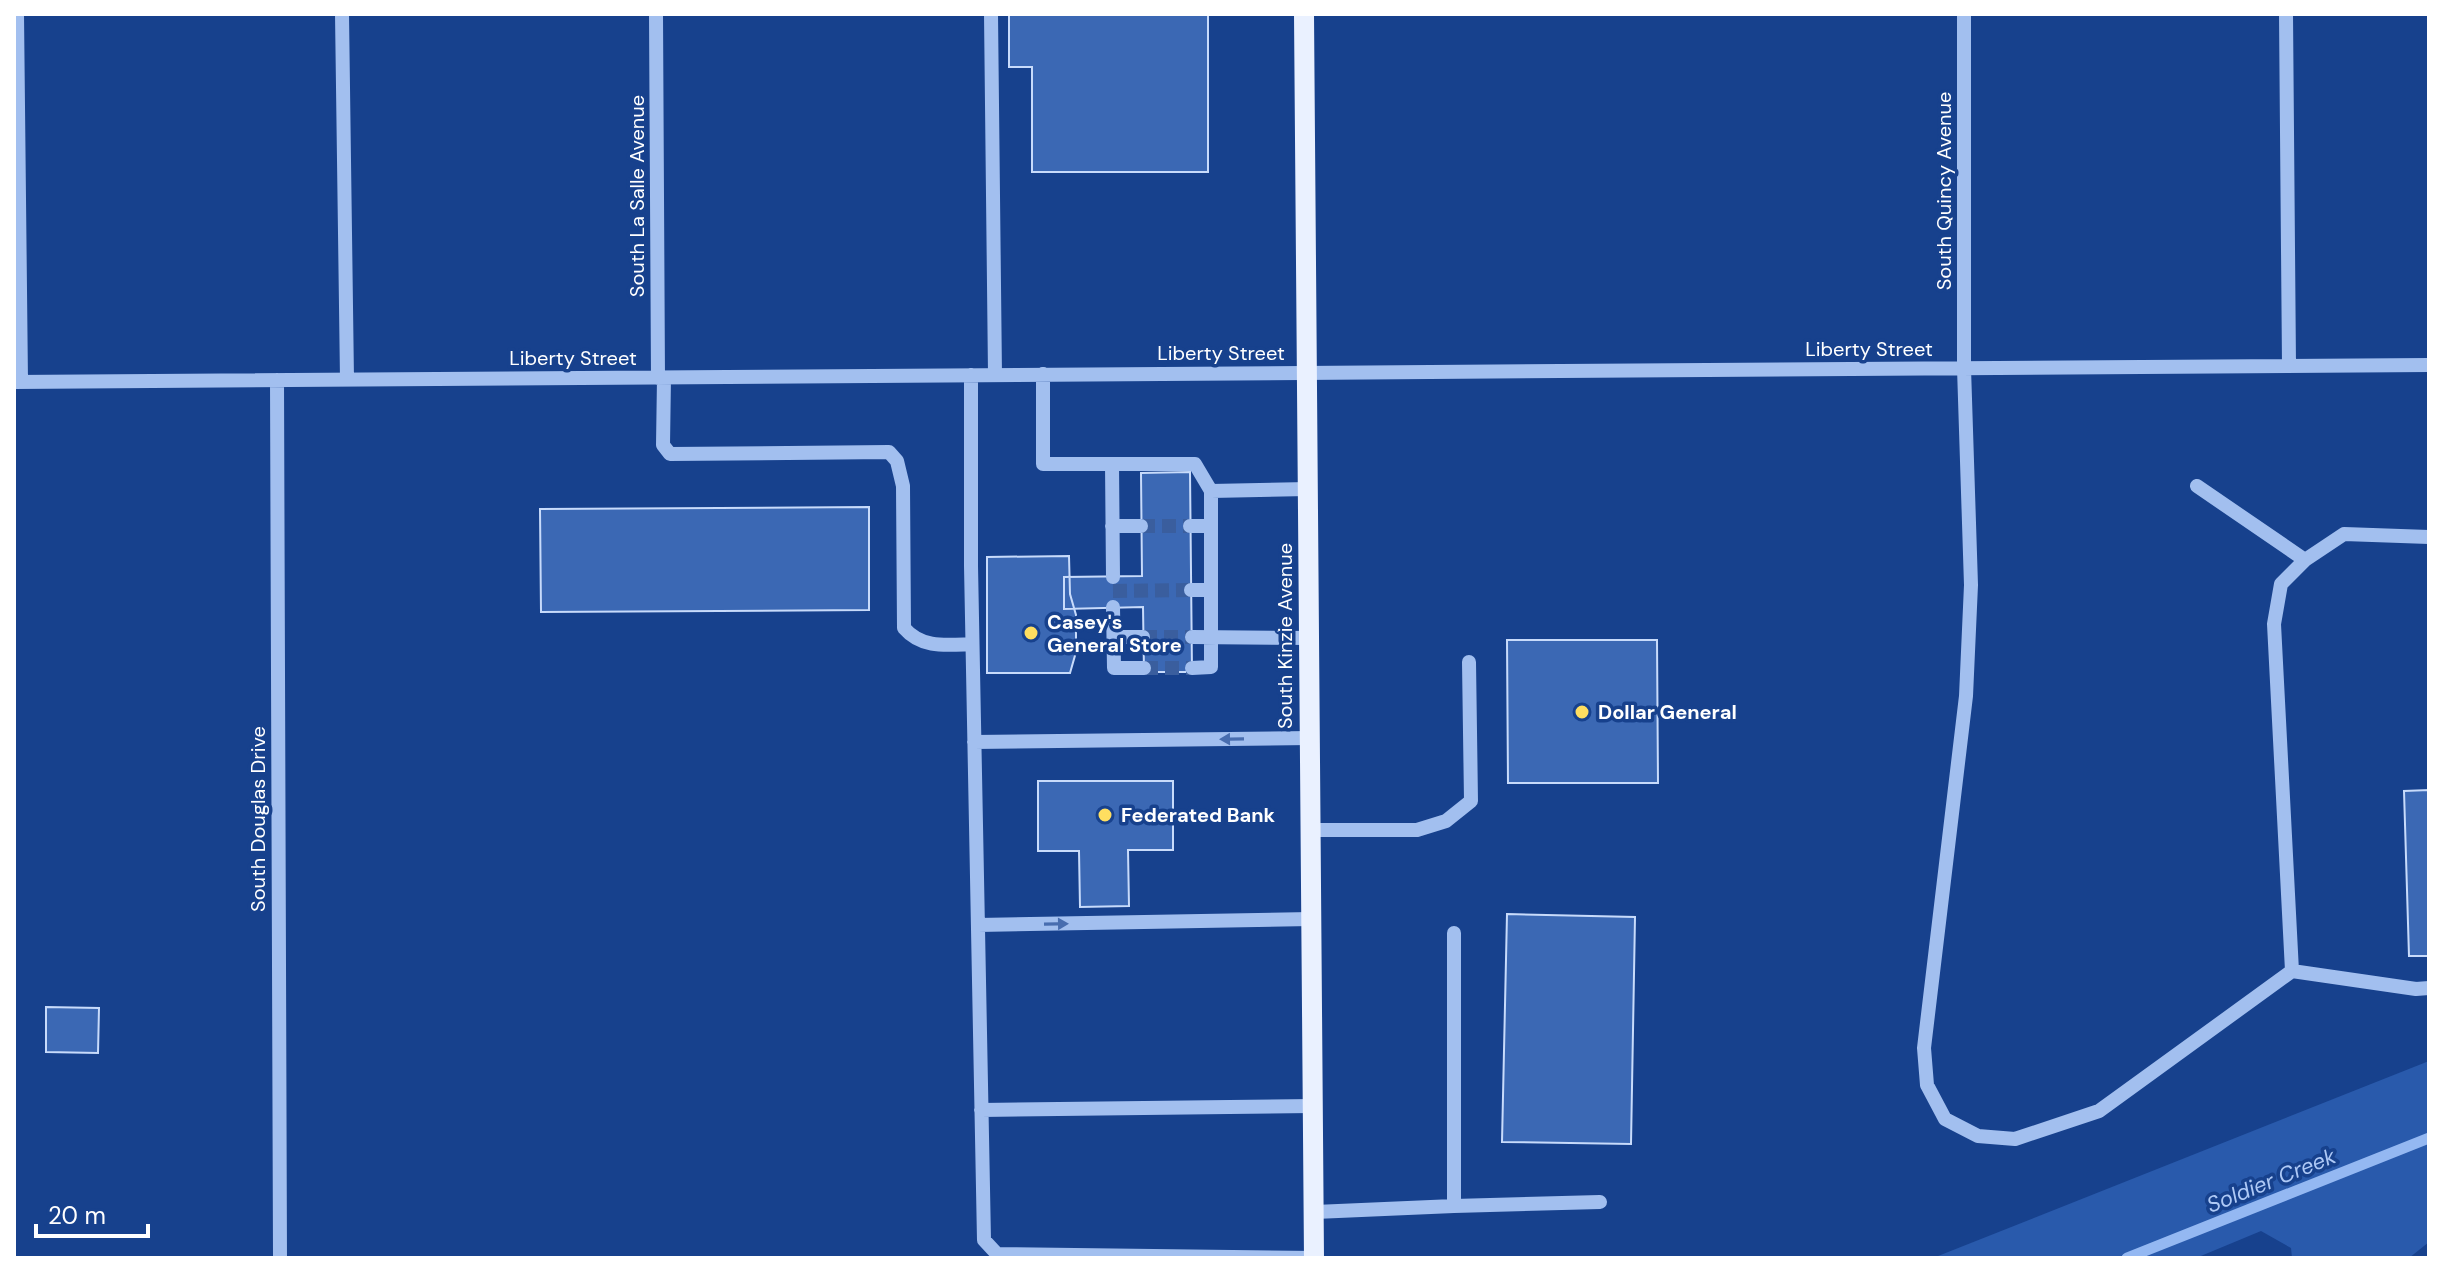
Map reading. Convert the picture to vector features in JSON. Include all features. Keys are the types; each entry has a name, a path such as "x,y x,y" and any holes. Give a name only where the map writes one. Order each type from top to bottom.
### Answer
{"main road":[{"name":"South Kinzie Avenue","path":"1304,14 1314,1258"}],"street":[{"path":"17,14 18,382"},
{"path":"342,14 347,379"},
{"name":"South La Salle Avenue","path":"656,14 663,445 670,454 889,452 897,461 903,486 904,628 912,638 932,645 972,644"},
{"path":"991,14 995,375"},
{"name":"South Quincy Avenue","path":"1964,14 1964,368 1971,585 1966,696 1924,1048 1927,1085 1945,1119 1978,1136 2015,1139 2099,1111 2292,971"},
{"path":"2286,14 2289,366"},
{"name":"Liberty Street","path":"18,382 2429,365"},
{"path":"1043,374 1043,464 1195,464 1211,491 1211,667 1192,668"},
{"path":"971,375 972,644 984,1240 997,1254 1314,1258"},
{"name":"South Douglas Drive","path":"277,380 280,1258"},
{"path":"1112,464 1113,577"},
{"path":"2197,486 2305,560"},
{"path":"1211,491 1308,489"},
{"path":"1112,526 1141,526"},
{"path":"1190,526 1211,526"},
{"path":"2429,537 2344,534 2305,560 2281,584 2274,624 2292,971 2416,989 2429,988"},
{"path":"1191,590 1210,590"},
{"path":"1113,607 1114,668 1144,668"},
{"path":"1114,637 1143,637"},
{"path":"1192,637 1309,638"},
{"path":"1311,830 1417,830 1446,821 1471,801 1469,662"},
{"path":"974,742 1310,738"},
{"path":"978,925 1311,919"},
{"path":"1454,933 1454,1206"},
{"path":"981,1110 1312,1106"},
{"path":"1315,1212 1600,1202"}],"shaded area":[{"path":"2429,1061 2429,1242 2409,1258 2292,1258 2291,1248 2261,1231 2196,1258 1933,1258"}],"building":[{"path":"1009,14 1208,14 1208,172 1032,172 1032,67 1009,67"},
{"name":"Casey's General Store","path":"1190,472 1192,672 1144,672 1143,607 1064,609 1064,577 1142,576 1141,473"},
{"path":"869,507 869,610 541,612 540,509"},
{"name":"Casey's General Store","path":"1069,556 1070,594 1076,615 1076,652 1070,673 987,673 987,557"},
{"name":"Dollar General","path":"1507,640 1657,640 1658,783 1508,783"},
{"name":"Federated Bank","path":"1038,781 1173,781 1173,850 1128,850 1129,906 1080,907 1079,851 1038,851"},
{"path":"2429,790 2429,956 2409,956 2404,791"},
{"path":"1507,914 1635,917 1631,1144 1502,1142"},
{"path":"46,1007 99,1008 98,1053 46,1052"}],"waterway":[{"name":"Soldier Creek","path":"2127,1258 2429,1138"}],"tunnel":[{"path":"1141,526 1190,526"},
{"path":"1113,591 1191,590"},
{"path":"1143,637 1192,637"},
{"path":"1144,668 1192,668"}],"place":[{"name":"Casey's General Store","path":"1031,633"},
{"name":"Dollar General","path":"1582,712"},
{"name":"Federated Bank","path":"1105,815"}]}
